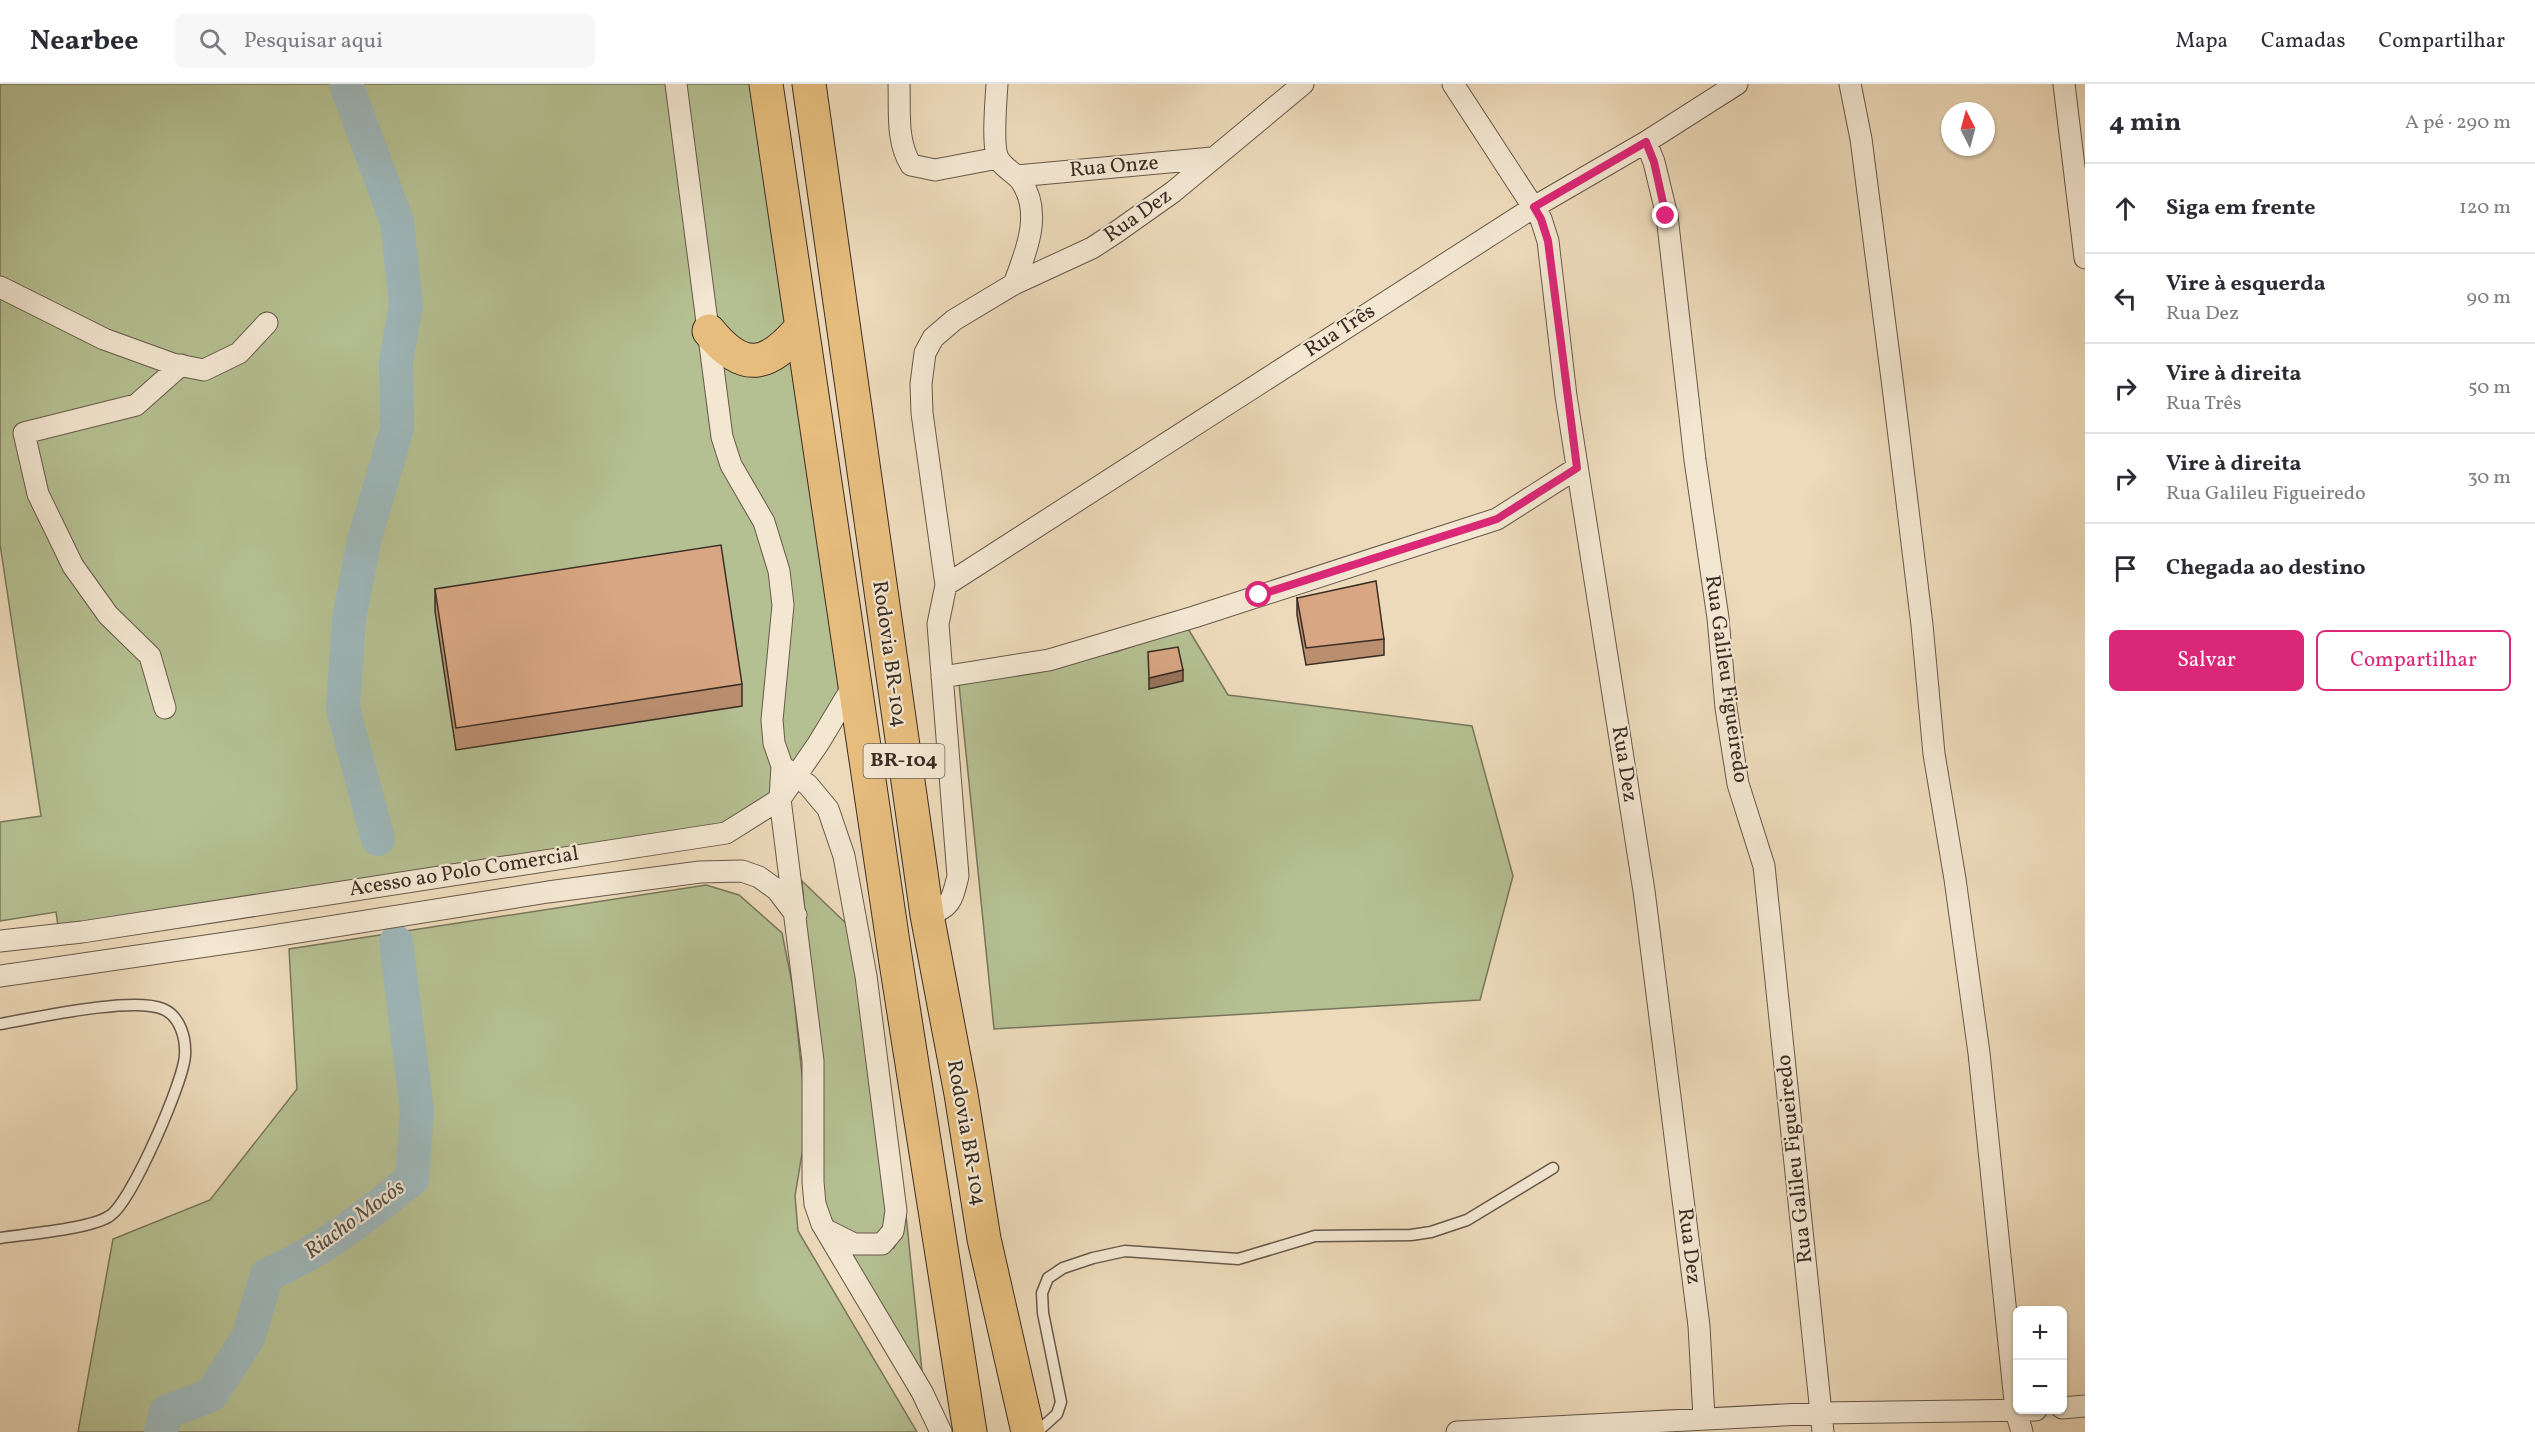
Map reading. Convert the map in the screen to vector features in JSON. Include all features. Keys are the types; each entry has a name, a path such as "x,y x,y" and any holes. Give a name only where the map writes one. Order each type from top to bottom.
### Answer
{"highway":[{"name":"Rodovia BR-104","path":"766,84 897,968 970,1432"},
{"name":"Rodovia BR-104","path":"809,84 927,915 961,1094 984,1239 1028,1432"},
{"path":"709,331 727,351 756,360 777,354 801,328"}],"street":[{"path":"676,84 722,437 727,455 764,522 779,571 783,606 772,720 774,743 789,771 828,809 844,856 873,1025 896,1210 893,1231 882,1244 875,1246 845,1242 825,1230"},
{"path":"899,84 903,153 911,165 935,170 998,158"},
{"path":"997,84 995,131 998,158 1017,176 1027,193 1032,219 1031,232 1014,284"},
{"name":"Rua Dez","path":"927,915 947,907 958,876 938,624 946,585 922,413 921,384 925,353 933,338 954,320 1014,284 1092,248 1173,192 1303,84"},
{"name":"Rua Dez","path":"1453,84 1534,207 1541,219 1548,241 1577,468 1644,891 1699,1326 1704,1418"},
{"name":"Rua Três","path":"946,585 1534,207 1646,142 1737,84"},
{"path":"1850,84 1861,139 1893,387 1922,625 1934,754 1957,890 2019,1360"},
{"path":"2064,84 2085,258"},
{"name":"Rua Galileu Figueiredo","path":"1646,142 1654,162 1666,216 1695,460 1718,618 1726,708 1736,773 1764,866 1822,1422"},
{"name":"Rua Onze","path":"1017,176 1212,158"},
{"path":"0,287 104,339 181,365 204,370 239,353 267,323"},
{"path":"165,708 150,656 108,615 73,566 38,494 24,433 136,405 181,365"},
{"path":"942,677 1049,660 1194,617 1497,519 1577,468"},
{"name":"Acesso ao Polo Comercial","path":"0,941 82,932 726,834 780,799 789,771 856,681"},
{"path":"780,799 797,917 813,1071 814,1197 825,1230 922,1392 941,1432"},
{"name":"Acesso ao Polo Comercial","path":"0,976 254,939 548,892 719,871 742,870 759,877 777,890 797,917"},
{"path":"249,905 254,939"},
{"path":"2067,1408 2085,1406"},
{"path":"1457,1432 1704,1418 1822,1422 2013,1411"},
{"path":"2022,1432 2025,1414"}],"lane":[{"path":"0,1024 90,1010 154,1006 169,1012 176,1019 185,1049 178,1085 131,1189 115,1212 92,1222 0,1238"},
{"path":"1037,1432 1057,1414 1061,1402 1043,1313 1042,1293 1048,1278 1063,1268 1125,1251 1141,1250 1213,1259 1238,1259 1315,1236 1411,1235 1431,1232 1467,1220 1553,1168"}],"green space":[{"path":"0,84 761,84 847,681 793,778 724,830 59,933 56,912 0,921 0,822 41,816 0,544"},
{"path":"1187,627 1228,695 1472,726 1513,876 1480,1000 994,1029 959,684 1116,652"},
{"path":"802,881 853,930 891,1218 883,1235 870,1241 833,1228 823,1205 821,1103"},
{"path":"706,885 739,895 782,933 793,988 807,1123 795,1196 798,1231 917,1432 78,1432 113,1239 210,1200 297,1089 289,949"},
{"path":"906,1215 923,1381 844,1251 868,1252 894,1248"}],"building":[{"path":"721,545 742,684 456,728 435,589"},
{"path":"1376,581 1384,639 1306,648 1297,598"},
{"path":"1178,647 1183,670 1149,678 1148,652"}],"waterway":[{"path":"346,84 397,222 406,305 396,361 397,429 365,537 349,619 343,708 378,839"},
{"name":"Riacho Mocós","path":"161,1432 166,1412 211,1395 248,1338 267,1275 325,1244 412,1179 417,1111 396,942"}],"route":[{"path":"1259,595 1497,519 1577,468 1548,241 1541,219 1534,207 1646,142 1654,162 1666,216"}]}
